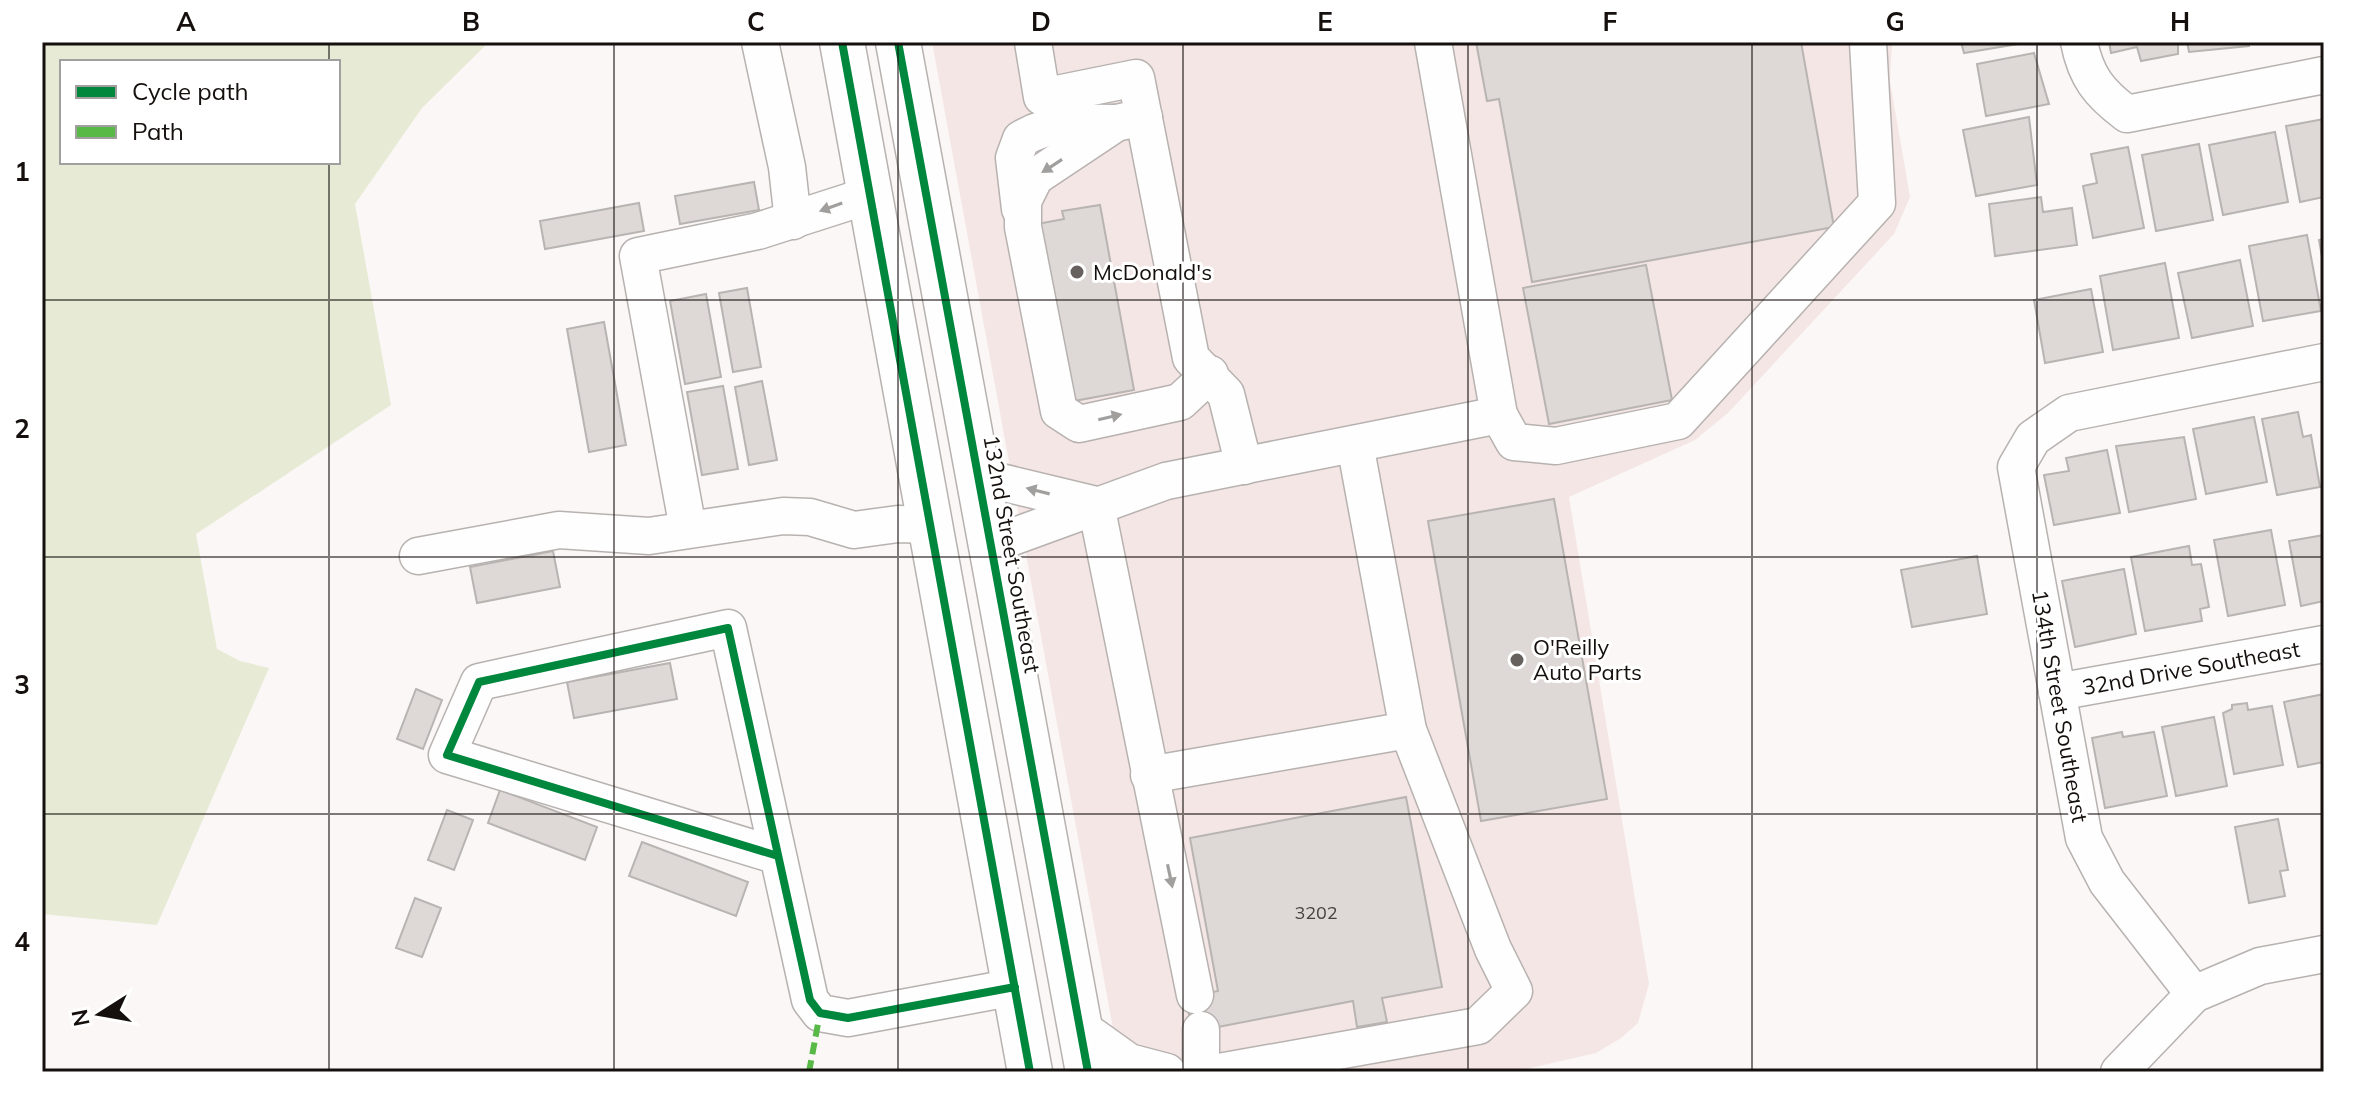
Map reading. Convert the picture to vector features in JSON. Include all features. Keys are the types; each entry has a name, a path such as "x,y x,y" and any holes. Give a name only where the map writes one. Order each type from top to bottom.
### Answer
{"main road":[{"path":"842,42 1030,1072"},
{"name":"132nd Street Southeast","path":"900,48 1088,1072"},
{"path":"872,208 905,253 953,485 993,544"},
{"path":"929,525 954,539 962,551 1001,754 1009,769 1035,782"},
{"path":"1015,987 1050,1030 1059,1072"}],"street":[{"path":"760,42 787,167 793,221"},
{"path":"1033,42 1042,97 1136,78 1130,120 1191,358 1210,374 1226,394 1244,466"},
{"path":"1433,42 1499,415 1514,442 1556,446 1678,421 1877,203 1868,42"},
{"path":"2079,42 2084,70 2102,95 2127,114 2324,75"},
{"path":"1130,120 1035,177 1023,201 1023,227 1059,411 1079,424 1180,402 1210,374"},
{"path":"688,529 638,256 793,221 872,208"},
{"name":"134th Street Southeast","path":"2194,994 2107,882 2084,838 2016,467 2033,438 2069,413 2324,362"},
{"path":"993,544 1166,481 1499,415"},
{"path":"1219,1072 1478,1026 1514,991 1493,949 1408,730 1355,444"},
{"path":"980,477 1096,505"},
{"path":"1096,505 1198,1013 1201,1072"},
{"path":"418,556 559,530 649,536 783,516 810,517 854,530 898,524 929,525"},
{"path":"778,856 447,755 479,682 728,628 810,1000 820,1013 848,1018 1015,987"},
{"name":"32nd Drive Southeast","path":"2057,692 2324,644"},
{"path":"1152,787 1408,730"},
{"path":"2119,1072 2194,994 2260,966 2324,954"},
{"path":"1080,1027 1129,1062 1167,1072"}],"shaded area":[{"path":"932,42 1892,42 1890,81 1910,197 1894,234 1728,413 1695,440 1569,497 1649,984 1638,1023 1621,1038 1596,1053 1513,1072 1121,1072"}],"green space":[{"path":"42,42 489,42 422,108 355,204 391,405 196,534 217,649 240,661 269,668 157,925 42,914"}],"building":[{"path":"1476,42 1801,42 1834,227 1532,282 1499,99 1487,101"},
{"path":"1961,42 2030,42 1964,53"},
{"path":"2109,42 2178,42 2178,54 2141,61 2137,47 2111,53"},
{"path":"2187,42 2249,42 2249,46 2189,52"},
{"path":"2034,53 2049,104 1986,116 1977,64"},
{"path":"2029,117 2037,185 1976,196 1963,130"},
{"path":"2324,119 2324,197 2300,202 2286,126"},
{"path":"2275,132 2288,202 2223,215 2209,145"},
{"path":"2199,144 2213,220 2156,231 2142,155"},
{"path":"2128,147 2144,228 2093,238 2083,186 2097,183 2091,154"},
{"path":"754,182 759,210 680,224 675,196"},
{"path":"2041,197 2043,212 2072,208 2077,245 1995,256 1989,204"},
{"path":"639,203 644,231 545,249 540,221"},
{"name":"McDonald's","path":"1100,205 1134,390 1074,401 1032,225 1064,219 1062,211"},
{"path":"2307,235 2321,311 2263,321 2249,246"},
{"path":"2324,239 2324,268 2319,240"},
{"path":"2240,260 2253,326 2192,338 2178,273"},
{"path":"2165,263 2179,338 2113,350 2100,276"},
{"path":"1646,265 1672,400 1549,424 1523,288"},
{"path":"747,288 761,367 733,372 719,293"},
{"path":"2091,289 2103,352 2045,363 2034,300"},
{"path":"706,294 721,377 685,384 670,301"},
{"path":"604,322 626,445 589,452 567,329"},
{"path":"762,381 777,460 749,465 735,387"},
{"path":"723,386 738,469 702,475 687,392"},
{"path":"2298,412 2303,437 2311,435 2320,487 2277,495 2262,419"},
{"path":"2254,417 2267,482 2206,494 2193,429"},
{"path":"2184,437 2196,499 2129,512 2116,446"},
{"path":"2107,450 2120,513 2054,525 2044,475 2069,471 2066,458"},
{"name":"O'Reilly Auto Parts","path":"1554,499 1607,799 1481,821 1428,521"},
{"path":"2271,530 2285,605 2228,616 2214,540"},
{"path":"2324,535 2324,601 2301,606 2289,541"},
{"path":"2189,546 2192,565 2201,564 2209,607 2200,609 2202,621 2145,631 2131,557"},
{"path":"553,551 560,587 477,603 470,567"},
{"path":"1977,556 1987,614 1912,627 1901,570"},
{"path":"2124,569 2136,634 2075,647 2062,581"},
{"path":"670,663 677,699 574,718 567,682"},
{"path":"416,689 442,700 423,749 397,739"},
{"path":"2324,694 2324,762 2298,767 2284,702"},
{"path":"2247,703 2248,710 2272,706 2283,765 2234,774 2223,713 2232,709 2232,705"},
{"path":"2214,717 2227,786 2176,796 2162,727"},
{"path":"2122,732 2123,737 2154,732 2167,796 2105,808 2092,738"},
{"path":"500,790 597,827 585,860 488,823"},
{"path":"1406,797 1442,987 1382,998 1387,1022 1357,1027 1353,1001 1192,1032 1186,997 1218,991 1190,838"},
{"path":"447,810 473,820 454,870 428,860"},
{"path":"2278,819 2288,870 2280,871 2285,896 2249,903 2235,827"},
{"path":"642,842 748,882 736,916 629,876"},
{"path":"415,898 441,908 422,957 396,948"}],"marked path":[{"path":"809,1072 820,1013"}],"cycle path":[{"path":"842,42 1030,1072"},
{"path":"898,42 1088,1072"},
{"path":"778,856 447,755 479,682 728,628 810,1000 820,1013 848,1018 1015,987"}],"place":[{"name":"McDonald's","path":"1077,272"},
{"name":"O'Reilly Auto Parts","path":"1517,660"}]}
